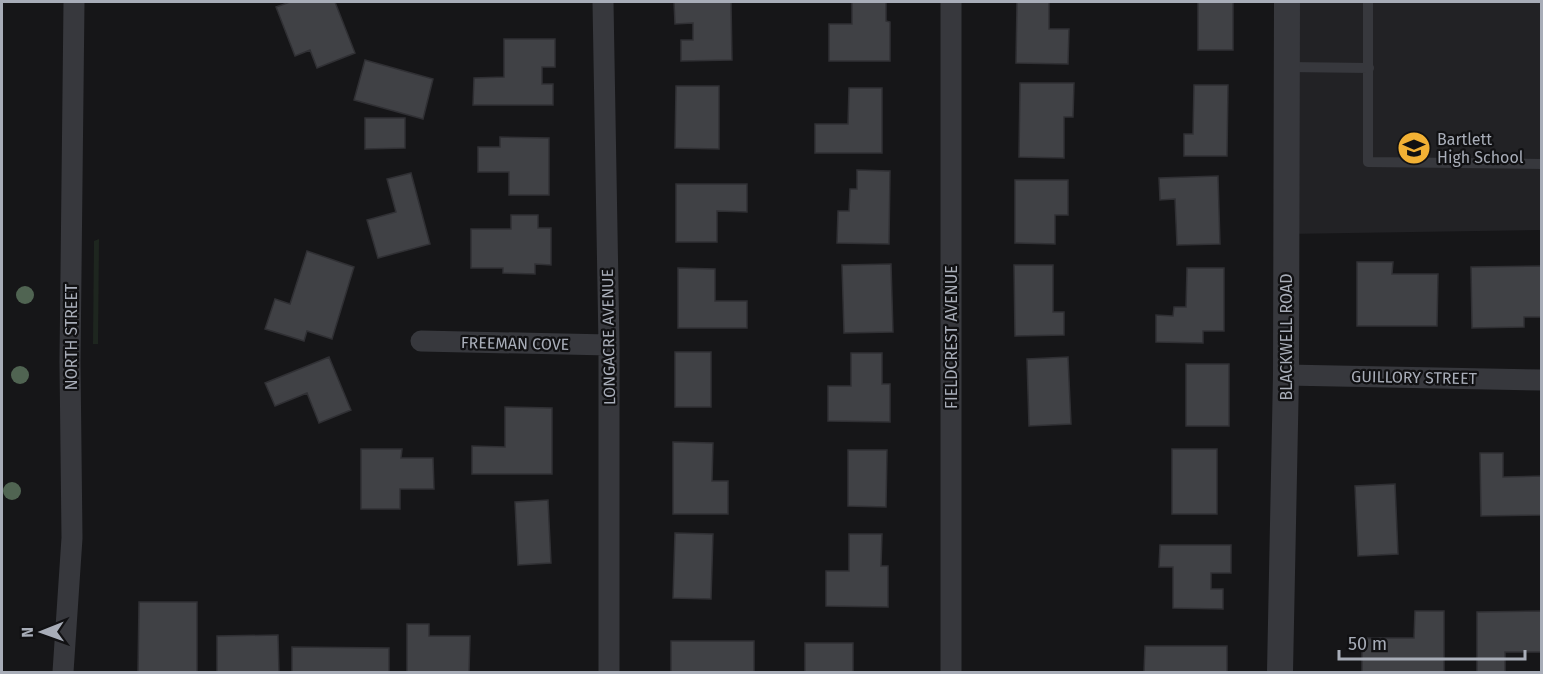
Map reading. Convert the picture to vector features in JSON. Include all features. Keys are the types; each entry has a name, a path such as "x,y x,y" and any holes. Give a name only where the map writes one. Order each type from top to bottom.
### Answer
{"street":[{"name":"NORTH STREET","path":"63,672 72,538 70,362 74,2"},
{"name":"LONGACRE AVENUE","path":"603,2 609,345 609,672"},
{"name":"FIELDCREST AVENUE","path":"951,2 951,672"},
{"name":"BLACKWELL ROAD","path":"1280,672 1286,375 1287,2"},
{"name":"FREEMAN COVE","path":"421,341 609,345"},
{"name":"GUILLORY STREET","path":"1286,375 1542,380"}],"lane":[{"path":"1368,2 1368,162 1542,164"},
{"path":"1288,67 1369,68"}],"shaded area":[{"name":"Bartlett High School","path":"1287,2 1541,2 1541,230 1286,234"},
{"path":"99,239 98,344 93,344 94,241"}],"building":[{"path":"290,2 335,2 355,53 317,68 310,50 295,56 276,7"},
{"path":"674,2 731,2 732,60 681,61 681,40 693,40 693,23 675,24"},
{"path":"852,2 886,2 886,21 890,22 890,61 829,61 829,24 852,24"},
{"path":"1017,2 1049,2 1049,29 1069,29 1068,64 1016,63"},
{"path":"1198,2 1233,2 1233,50 1198,50"},
{"path":"504,39 555,39 555,67 542,67 542,84 553,84 553,105 473,105 474,78 504,77"},
{"path":"365,60 433,79 423,119 354,100"},
{"path":"1020,83 1074,83 1073,117 1064,117 1064,158 1019,157"},
{"path":"1194,85 1228,85 1227,156 1184,156 1184,134 1193,134"},
{"path":"676,86 719,86 719,149 675,148"},
{"path":"849,88 882,88 882,153 815,153 815,124 848,124"},
{"path":"365,118 405,118 405,148 365,149"},
{"path":"500,137 549,138 549,195 509,195 509,172 478,172 478,147 500,147"},
{"path":"857,170 890,171 889,244 837,243 838,211 849,211 850,189 857,189"},
{"path":"411,173 430,244 378,258 367,220 396,212 387,179"},
{"path":"1218,176 1220,244 1177,245 1175,199 1160,200 1159,178"},
{"path":"1015,180 1068,180 1068,215 1055,215 1055,244 1015,243"},
{"path":"676,184 747,184 747,212 717,211 717,242 676,242"},
{"path":"511,215 538,215 538,228 551,228 551,265 535,264 535,274 503,273 503,268 471,268 471,229 511,229"},
{"path":"307,251 354,267 332,339 307,331 304,341 265,329 275,299 290,304"},
{"path":"1357,262 1393,262 1392,274 1438,274 1437,326 1357,326"},
{"path":"891,264 893,332 844,333 842,265"},
{"path":"1014,265 1053,265 1053,312 1064,312 1064,335 1015,336"},
{"path":"1542,266 1542,317 1524,317 1524,327 1472,328 1471,267"},
{"path":"678,268 715,269 715,301 747,301 747,328 678,328"},
{"path":"1187,268 1224,268 1224,331 1203,331 1203,343 1156,342 1156,315 1173,316 1174,307 1186,307"},
{"path":"675,352 711,352 711,407 675,407"},
{"path":"851,353 882,353 882,384 890,384 890,422 828,421 828,386 851,386"},
{"path":"329,357 351,410 319,423 307,393 275,406 265,383"},
{"path":"1068,357 1071,424 1029,426 1027,359"},
{"path":"1186,364 1229,364 1229,426 1186,426"},
{"path":"505,407 552,408 552,474 472,474 472,446 505,447"},
{"path":"673,442 713,443 712,481 728,481 728,514 673,514"},
{"path":"361,449 402,449 401,458 433,458 434,489 400,489 400,509 361,509"},
{"path":"1172,449 1217,449 1217,514 1172,514"},
{"path":"848,450 887,450 886,507 848,506"},
{"path":"1480,453 1503,453 1503,477 1542,476 1542,515 1481,516"},
{"path":"1395,484 1398,554 1358,556 1355,486"},
{"path":"548,500 551,563 518,565 515,502"},
{"path":"675,533 713,534 711,599 673,598"},
{"path":"849,534 882,534 881,566 888,566 888,607 826,606 826,571 849,571"},
{"path":"1160,545 1231,545 1231,573 1211,573 1211,589 1223,589 1223,609 1173,608 1173,567 1159,567"},
{"path":"139,602 197,602 197,672 138,672"},
{"path":"1415,611 1444,611 1444,672 1362,672 1362,638 1414,638"},
{"path":"1542,611 1542,652 1505,652 1505,672 1477,672 1477,612"},
{"path":"407,624 429,624 429,636 470,636 469,672 407,672"},
{"path":"278,635 279,672 217,672 217,636"},
{"path":"671,641 754,641 754,672 671,672"},
{"path":"805,643 853,643 853,672 805,672"},
{"path":"1145,646 1227,646 1227,672 1144,672"},
{"path":"292,647 389,648 389,672 292,672"}],"place":[{"name":"Bartlett High School","path":"1414,148"}]}
